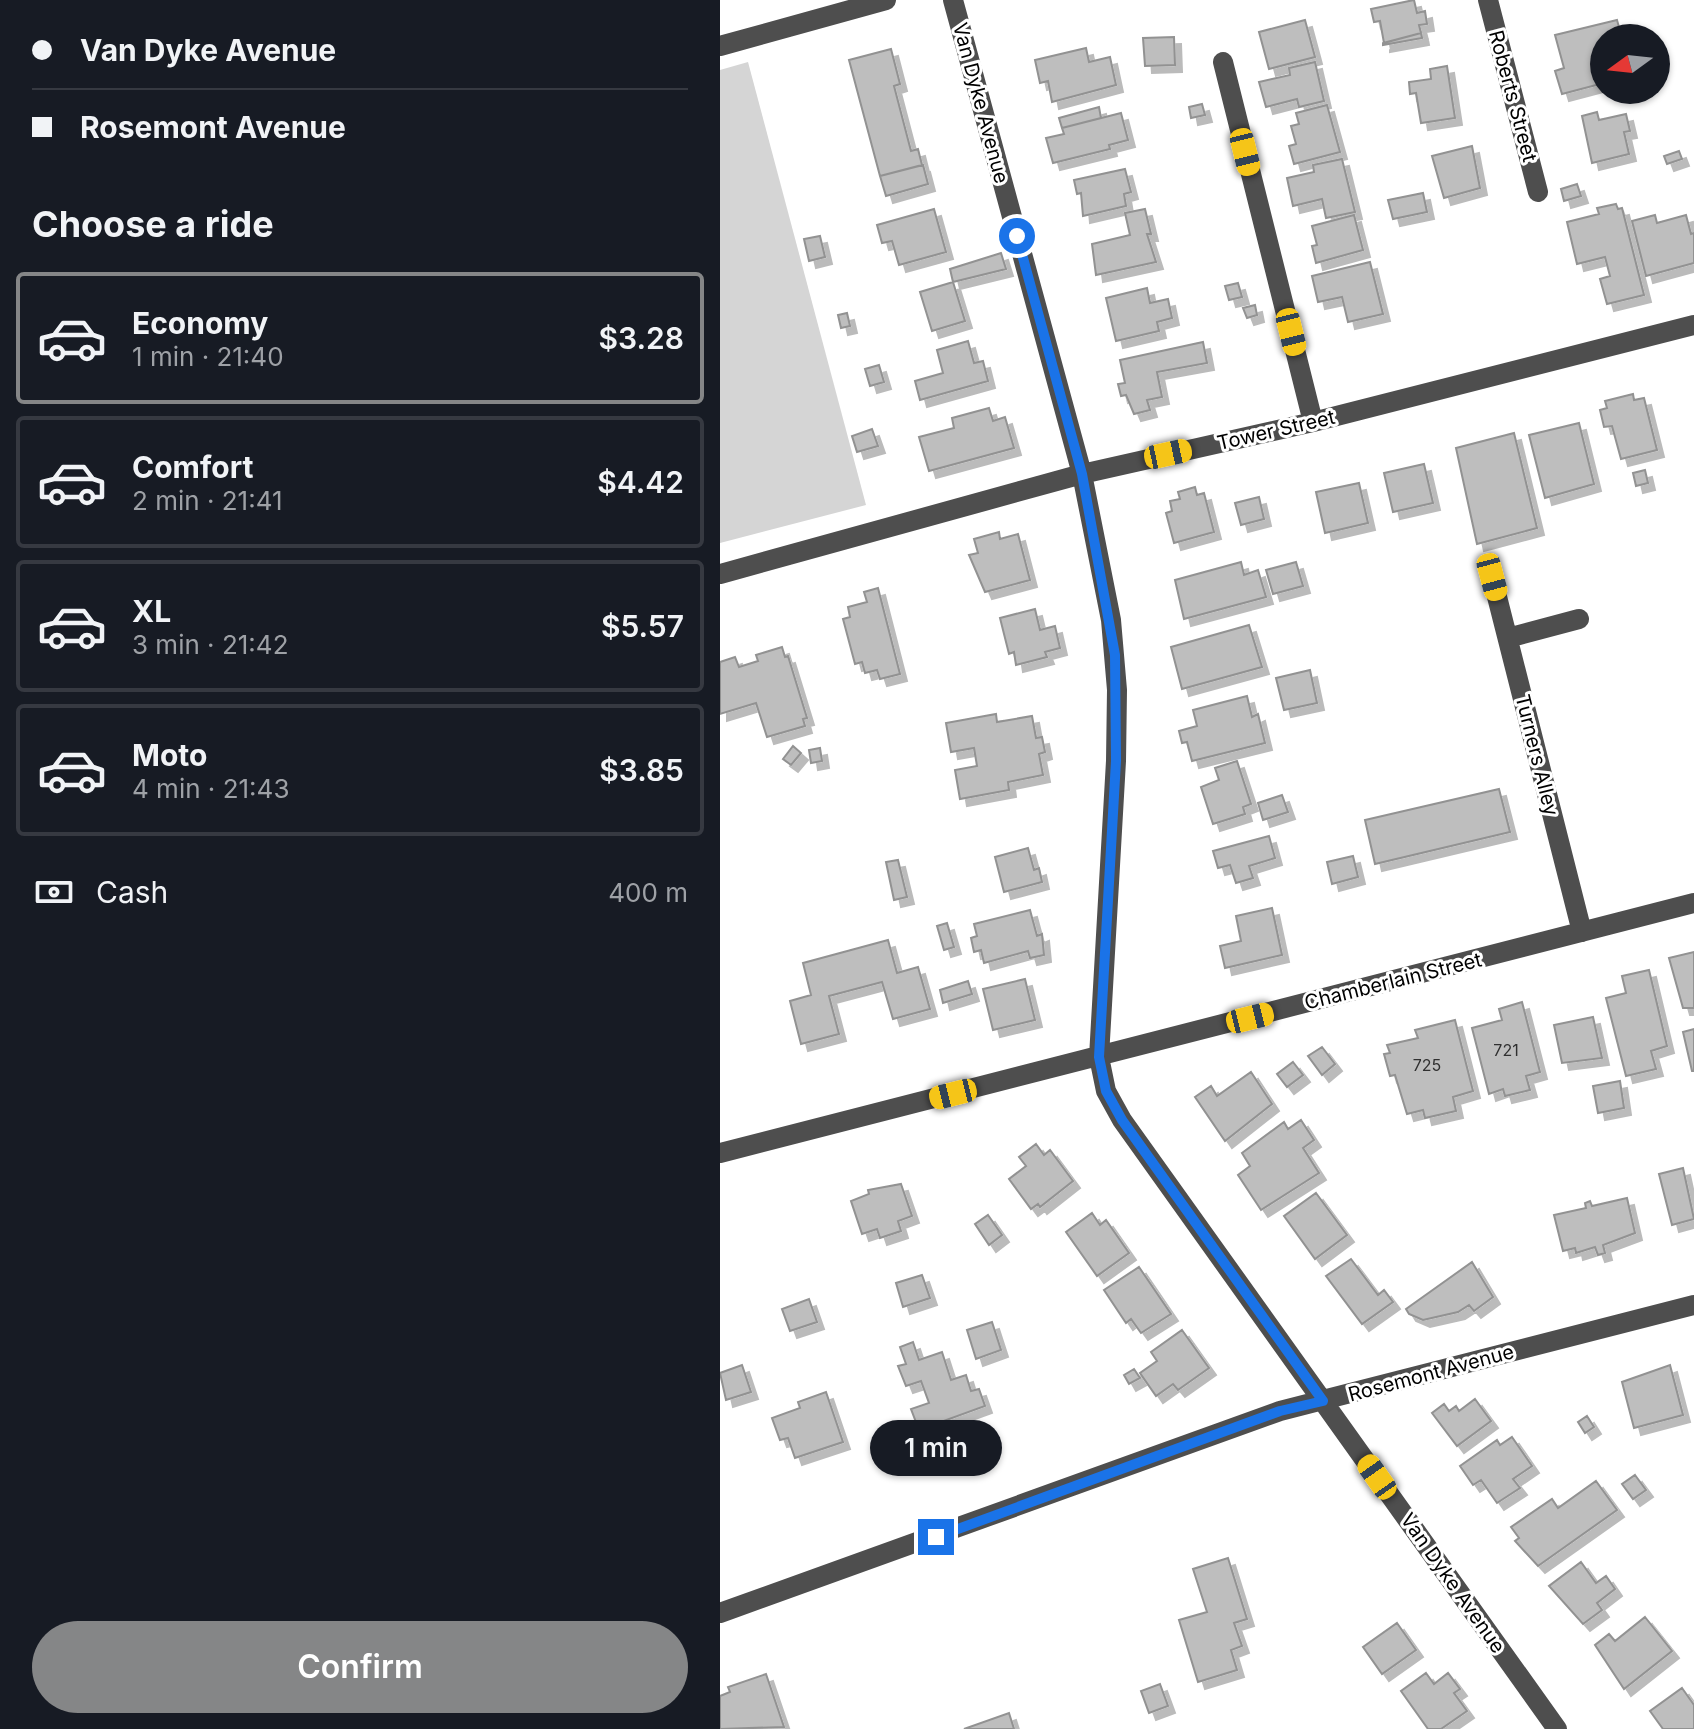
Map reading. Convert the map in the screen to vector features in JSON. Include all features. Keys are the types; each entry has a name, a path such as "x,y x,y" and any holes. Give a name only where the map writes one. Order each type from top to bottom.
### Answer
{"street":[{"path":"720,46 886,0"},
{"name":"Van Dyke Avenue","path":"953,0 1082,474 1111,620 1117,690 1099,1057 1106,1091 1122,1120 1557,1729"},
{"name":"Roberts Street","path":"1488,0 1538,192"},
{"path":"1223,62 1313,422"},
{"name":"Tower Street","path":"720,574 1082,474 1313,422 1694,325"},
{"name":"Turners Alley","path":"1492,577 1582,932"},
{"path":"1508,638 1579,619"},
{"name":"Chamberlain Street","path":"720,1153 1694,903"},
{"name":"Rosemont Avenue","path":"720,1613 1280,1411 1694,1305"}],"shaded area":[{"path":"748,62 866,505 720,543 720,70"}],"building":[{"path":"1414,0 1417,13 1425,11 1427,24 1419,25 1421,33 1384,43 1380,21 1374,22 1371,9"},
{"path":"1305,20 1315,57 1269,69 1259,32"},
{"path":"1590,27 1590,87 1562,94 1555,71 1564,68 1555,35"},
{"path":"1421,33 1422,38 1383,45 1383,43"},
{"path":"1174,37 1175,65 1145,66 1143,38"},
{"path":"1086,48 1089,62 1110,57 1116,85 1052,102 1048,81 1040,83 1035,60"},
{"path":"891,49 900,84 894,86 911,151 918,149 922,165 880,176 849,60"},
{"path":"1315,62 1324,101 1299,107 1297,99 1266,107 1259,82 1290,75 1289,68"},
{"path":"1447,66 1455,118 1421,123 1416,93 1410,94 1409,82 1431,79 1430,69"},
{"path":"1202,104 1205,115 1191,118 1189,107"},
{"path":"1327,105 1340,152 1294,164 1289,146 1296,144 1291,126 1299,124 1296,113"},
{"path":"1099,107 1101,118 1062,128 1059,118"},
{"path":"1597,112 1599,120 1626,114 1630,131 1624,132 1629,154 1592,163 1582,116"},
{"path":"1121,113 1128,140 1109,145 1110,149 1053,163 1046,138 1064,134 1062,128"},
{"path":"1472,146 1480,188 1444,198 1432,156"},
{"path":"1679,151 1682,159 1667,164 1664,156"},
{"path":"1342,159 1355,212 1326,218 1322,199 1293,206 1287,178 1314,172 1313,165"},
{"path":"923,165 928,184 886,196 880,176"},
{"path":"1125,169 1131,192 1124,194 1126,206 1083,216 1081,193 1077,194 1074,180"},
{"path":"1577,184 1581,196 1564,201 1561,189"},
{"path":"1423,193 1427,212 1393,219 1388,200"},
{"path":"1616,204 1618,209 1622,208 1644,295 1607,304 1600,279 1610,276 1605,257 1577,264 1567,222 1599,214 1597,208"},
{"path":"934,209 946,252 899,265 892,241 882,243 877,225"},
{"path":"1145,209 1151,234 1147,234 1156,262 1096,275 1092,244 1130,235 1125,213"},
{"path":"1354,215 1363,250 1316,263 1312,246 1317,245 1312,226"},
{"path":"1655,215 1657,223 1686,215 1691,234 1694,233 1694,263 1646,276 1632,221"},
{"path":"820,236 825,257 809,261 804,239"},
{"path":"1001,253 1006,269 953,282 950,269"},
{"path":"1370,262 1383,314 1348,322 1342,297 1318,302 1312,276"},
{"path":"953,282 965,321 932,331 920,292"},
{"path":"1238,283 1242,297 1229,300 1225,286"},
{"path":"1147,288 1150,303 1168,299 1172,318 1157,322 1159,331 1116,341 1106,298"},
{"path":"1255,305 1257,315 1247,318 1243,308"},
{"path":"847,313 850,326 841,328 838,315"},
{"path":"968,341 974,363 983,361 988,381 920,400 915,381 943,373 937,350"},
{"path":"1203,342 1207,363 1157,372 1162,397 1147,400 1150,410 1134,414 1126,395 1121,396 1118,384 1125,383 1120,360"},
{"path":"879,365 884,382 870,386 865,369"},
{"path":"1633,394 1634,400 1644,398 1657,450 1621,459 1612,426 1604,427 1600,410 1607,408 1605,401"},
{"path":"989,408 993,421 1005,417 1014,448 929,471 919,437 954,428 952,418"},
{"path":"1579,423 1594,484 1545,498 1529,435"},
{"path":"872,429 878,446 857,452 852,436"},
{"path":"1514,433 1537,528 1477,544 1456,448"},
{"path":"1424,464 1433,503 1393,512 1384,473"},
{"path":"1645,470 1648,483 1636,486 1633,473"},
{"path":"1359,483 1368,523 1325,533 1316,492"},
{"path":"1195,487 1197,495 1204,493 1214,532 1174,543 1166,513 1172,511 1170,501 1180,499 1178,492"},
{"path":"1259,497 1264,519 1241,525 1235,503"},
{"path":"999,532 1000,539 1018,534 1030,580 985,592 969,555 978,553 974,539"},
{"path":"1241,562 1244,575 1258,570 1266,597 1184,619 1175,580"},
{"path":"1296,562 1303,586 1273,594 1266,570"},
{"path":"878,588 900,674 880,679 877,670 865,673 862,662 855,664 843,619 850,617 848,607 867,602 864,592"},
{"path":"1035,609 1040,630 1055,626 1060,648 1045,652 1047,657 1016,665 1014,652 1009,654 1000,618"},
{"path":"1249,625 1262,667 1182,689 1171,647"},
{"path":"782,647 785,657 788,656 807,718 803,719 805,726 767,737 756,703 720,714 720,662 735,657 739,667 758,661 756,655"},
{"path":"1310,670 1317,703 1284,710 1276,678"},
{"path":"1247,696 1252,717 1258,714 1265,743 1192,761 1187,742 1182,743 1179,731 1197,726 1193,710"},
{"path":"996,714 997,722 1032,716 1036,738 1042,737 1045,752 1039,754 1043,775 1008,782 1009,790 960,799 955,770 977,766 974,748 951,752 946,723"},
{"path":"793,746 801,753 791,765 783,759"},
{"path":"820,748 822,761 811,763 809,750"},
{"path":"1237,761 1251,804 1243,807 1245,814 1213,824 1201,787 1219,780 1215,768"},
{"path":"1499,789 1510,832 1375,864 1365,820"},
{"path":"1282,795 1288,812 1263,820 1258,803"},
{"path":"1269,836 1275,858 1249,866 1253,878 1236,883 1230,865 1218,868 1213,851"},
{"path":"1028,848 1034,870 1039,868 1042,882 1004,892 995,857"},
{"path":"1353,856 1358,877 1332,884 1327,862"},
{"path":"898,860 907,897 894,900 886,862"},
{"path":"1272,908 1282,955 1225,968 1220,946 1241,941 1236,916"},
{"path":"1030,910 1037,936 1042,934 1044,955 1030,958 1028,951 984,963 981,950 974,952 971,938 977,936 974,924"},
{"path":"947,923 954,947 944,950 937,926"},
{"path":"888,940 897,973 918,967 930,1009 893,1019 882,982 829,996 839,1034 801,1044 790,1001 811,995 803,963"},
{"path":"1694,952 1694,1008 1683,1008 1669,958"},
{"path":"1649,970 1667,1046 1651,1051 1656,1069 1626,1076 1606,998 1626,993 1622,976"},
{"path":"1025,979 1035,1020 993,1030 983,989"},
{"path":"968,981 972,994 943,1003 940,990"},
{"path":"1522,1002 1540,1072 1526,1076 1530,1090 1505,1096 1503,1089 1489,1094 1472,1028 1502,1020 1499,1009"},
{"path":"1593,1017 1602,1058 1562,1063 1554,1025"},
{"path":"1455,1020 1473,1091 1453,1097 1456,1111 1425,1118 1423,1110 1407,1114 1395,1075 1390,1076 1384,1054 1390,1053 1387,1045 1418,1038 1415,1030"},
{"path":"1694,1029 1694,1071 1692,1071 1683,1032"},
{"path":"1322,1047 1335,1064 1322,1075 1308,1056"},
{"path":"1293,1062 1303,1075 1287,1087 1277,1074"},
{"path":"1251,1072 1272,1104 1225,1141 1195,1097 1211,1086 1217,1096"},
{"path":"1620,1081 1624,1108 1598,1113 1593,1086"},
{"path":"1301,1120 1314,1140 1303,1148 1319,1173 1261,1210 1238,1175 1250,1166 1242,1153 1284,1122 1288,1129"},
{"path":"1036,1144 1044,1155 1050,1150 1073,1181 1040,1207 1038,1204 1031,1209 1009,1179 1026,1166 1019,1157"},
{"path":"1683,1168 1694,1219 1672,1225 1659,1174"},
{"path":"901,1184 912,1216 898,1221 901,1231 880,1238 877,1229 862,1234 851,1201 869,1194 868,1190"},
{"path":"1316,1193 1347,1235 1315,1259 1284,1216"},
{"path":"1627,1198 1635,1233 1603,1245 1605,1253 1598,1255 1595,1247 1576,1253 1575,1248 1563,1251 1554,1215 1586,1208 1585,1203 1590,1201 1592,1206"},
{"path":"1092,1213 1100,1225 1106,1220 1129,1253 1097,1276 1066,1232"},
{"path":"988,1215 1002,1235 989,1245 975,1224"},
{"path":"1351,1259 1378,1295 1384,1290 1393,1302 1362,1324 1326,1276"},
{"path":"1472,1262 1493,1297 1474,1311 1469,1305 1458,1312 1423,1320 1409,1314 1406,1309"},
{"path":"1139,1267 1171,1314 1141,1333 1131,1319 1126,1323 1104,1290"},
{"path":"922,1275 930,1298 903,1307 896,1283"},
{"path":"809,1299 817,1322 790,1331 782,1309"},
{"path":"992,1322 1001,1350 976,1359 967,1330"},
{"path":"1182,1330 1209,1368 1178,1390 1173,1384 1156,1396 1140,1373 1157,1361 1151,1352"},
{"path":"913,1342 919,1360 942,1352 951,1380 966,1375 971,1391 979,1389 985,1406 919,1430 911,1409 929,1403 921,1381 906,1386 898,1366 906,1364 900,1347"},
{"path":"742,1365 751,1392 726,1400 720,1373"},
{"path":"1670,1365 1683,1415 1634,1428 1622,1382"},
{"path":"1134,1369 1140,1378 1129,1384 1124,1375"},
{"path":"826,1392 843,1442 795,1458 788,1438 780,1440 772,1418 800,1408 798,1402"},
{"path":"1475,1399 1491,1421 1457,1446 1432,1413 1444,1404 1449,1411 1456,1406 1459,1411"},
{"path":"1587,1416 1594,1427 1585,1433 1578,1422"},
{"path":"1512,1437 1532,1466 1513,1479 1520,1488 1497,1503 1481,1480 1473,1485 1460,1466 1497,1440 1500,1445"},
{"path":"1635,1475 1646,1490 1633,1499 1622,1484"},
{"path":"1596,1481 1617,1510 1538,1566 1515,1541 1519,1538 1511,1527 1552,1499 1558,1508"},
{"path":"1228,1558 1247,1619 1234,1623 1242,1646 1231,1650 1237,1670 1198,1682 1179,1620 1207,1612 1193,1569"},
{"path":"1581,1562 1596,1583 1606,1576 1615,1589 1597,1603 1602,1610 1583,1624 1549,1586"},
{"path":"1645,1617 1672,1651 1624,1689 1595,1645 1609,1634 1615,1641"},
{"path":"1397,1623 1416,1650 1382,1674 1363,1647"},
{"path":"1426,1673 1434,1684 1448,1673 1460,1689 1454,1693 1467,1711 1441,1729 1428,1729 1401,1691"},
{"path":"766,1674 784,1727 720,1729 720,1696 730,1692 728,1687"},
{"path":"1160,1684 1168,1706 1149,1713 1141,1691"},
{"path":"1682,1688 1694,1705 1694,1729 1663,1729 1650,1711"},
{"path":"1009,1713 1014,1729 964,1729"}],"route":[{"path":"936,1537 1280,1411 1323,1401 1122,1120 1109,1099 1101,1075 1099,1057 1116,761 1115,655 1082,474 1017,236"}]}
